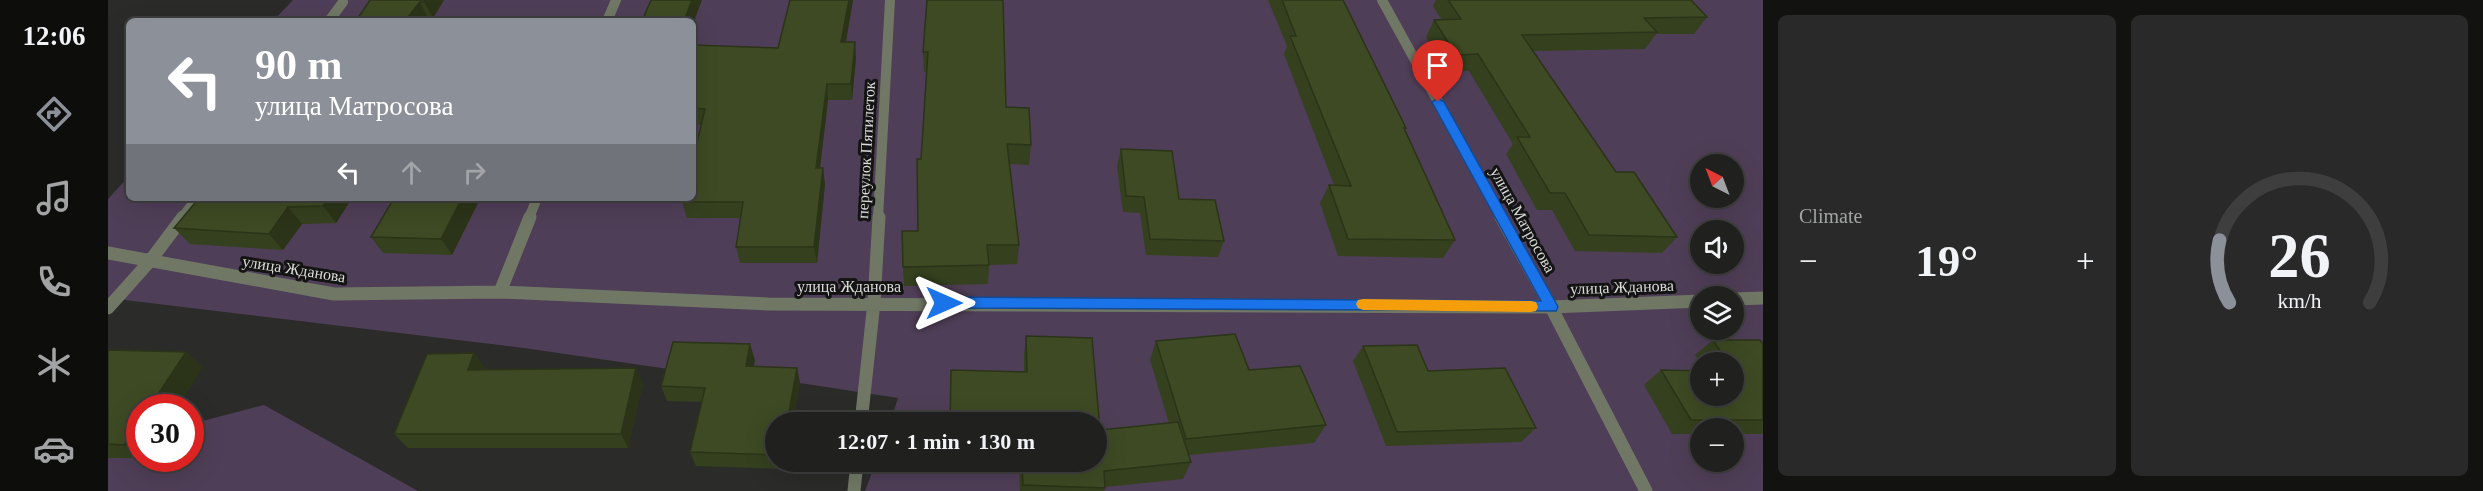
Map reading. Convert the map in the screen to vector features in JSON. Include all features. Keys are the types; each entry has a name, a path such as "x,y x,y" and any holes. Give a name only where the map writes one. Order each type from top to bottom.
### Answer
{"street":[{"path":"608,18 616,0"},
{"name":"переулок Пятилеток","path":"862,412 874,302 890,0"},
{"name":"улица Матросова","path":"1382,0 1551,307 1646,491"},
{"path":"331,18 343,2"},
{"path":"108,308 150,261 195,201"},
{"path":"500,292 536,201"},
{"name":"улица Жданова","path":"108,254 334,294 500,292 768,303 1551,307 1690,301"},
{"path":"1744,299 1763,298"},
{"path":"854,491 856,472"}],"shaded area":[{"path":"293,0 1763,0 1763,491 865,491 872,472 1107,472 1107,412 894,412 898,398 800,383 751,381 524,348 108,298 108,199 126,179 126,201 696,201 696,18 276,18"},
{"path":"264,405 418,491 108,491 108,448 126,442 126,472 204,472 204,421"}],"building":[{"path":"370,0 426,0 420,2 407,18 358,18"},
{"path":"651,0 692,0 685,18 643,18"},
{"path":"790,0 849,0 841,42 855,42 851,84 827,84 816,168 823,168 814,247 736,247 743,202 682,202 696,201 696,146 705,109 696,108 696,45 778,48"},
{"path":"927,0 1003,0 1006,107 1029,108 1031,145 1007,144 1019,245 987,245 989,265 903,267 902,231 918,231 917,159 921,159 928,52 923,52"},
{"path":"1282,0 1343,0 1406,128 1404,128 1455,240 1348,239 1329,185 1351,186 1290,36 1296,36"},
{"path":"1448,0 1691,0 1707,17 1644,18 1657,32 1522,35 1616,172 1634,172 1677,237 1589,235 1565,193 1550,193 1517,137 1530,137 1478,54 1456,55 1434,20 1461,19"},
{"path":"1121,149 1172,151 1179,199 1215,200 1224,241 1150,239 1144,197 1126,196"},
{"path":"196,201 327,201 323,206 288,207 269,234 174,228"},
{"path":"392,201 460,201 441,239 371,237"},
{"path":"1235,334 1249,370 1300,366 1326,425 1186,439 1156,341"},
{"path":"1026,336 1092,338 1098,412 950,412 951,370 1027,372"},
{"path":"1713,340 1760,340 1763,344 1763,420 1690,418 1661,370 1690,371 1690,406 1744,406 1744,352 1721,352"},
{"path":"673,342 750,344 746,366 797,368 789,412 765,412 765,455 690,452 705,388 661,386"},
{"path":"1417,345 1428,371 1505,368 1536,428 1397,432 1363,346"},
{"path":"108,350 186,352 158,394 126,394 126,442 124,445 108,444"},
{"path":"474,353 468,370 636,368 621,434 394,434 427,354"},
{"path":"1178,422 1191,462 1107,471 1107,429"},
{"path":"1022,472 1104,472 1105,488 1023,485"}],"slow traffic":[{"path":"1363,304 1531,307"}],"route":[{"path":"944,303 1388,304 1551,307 1438,102"}]}
